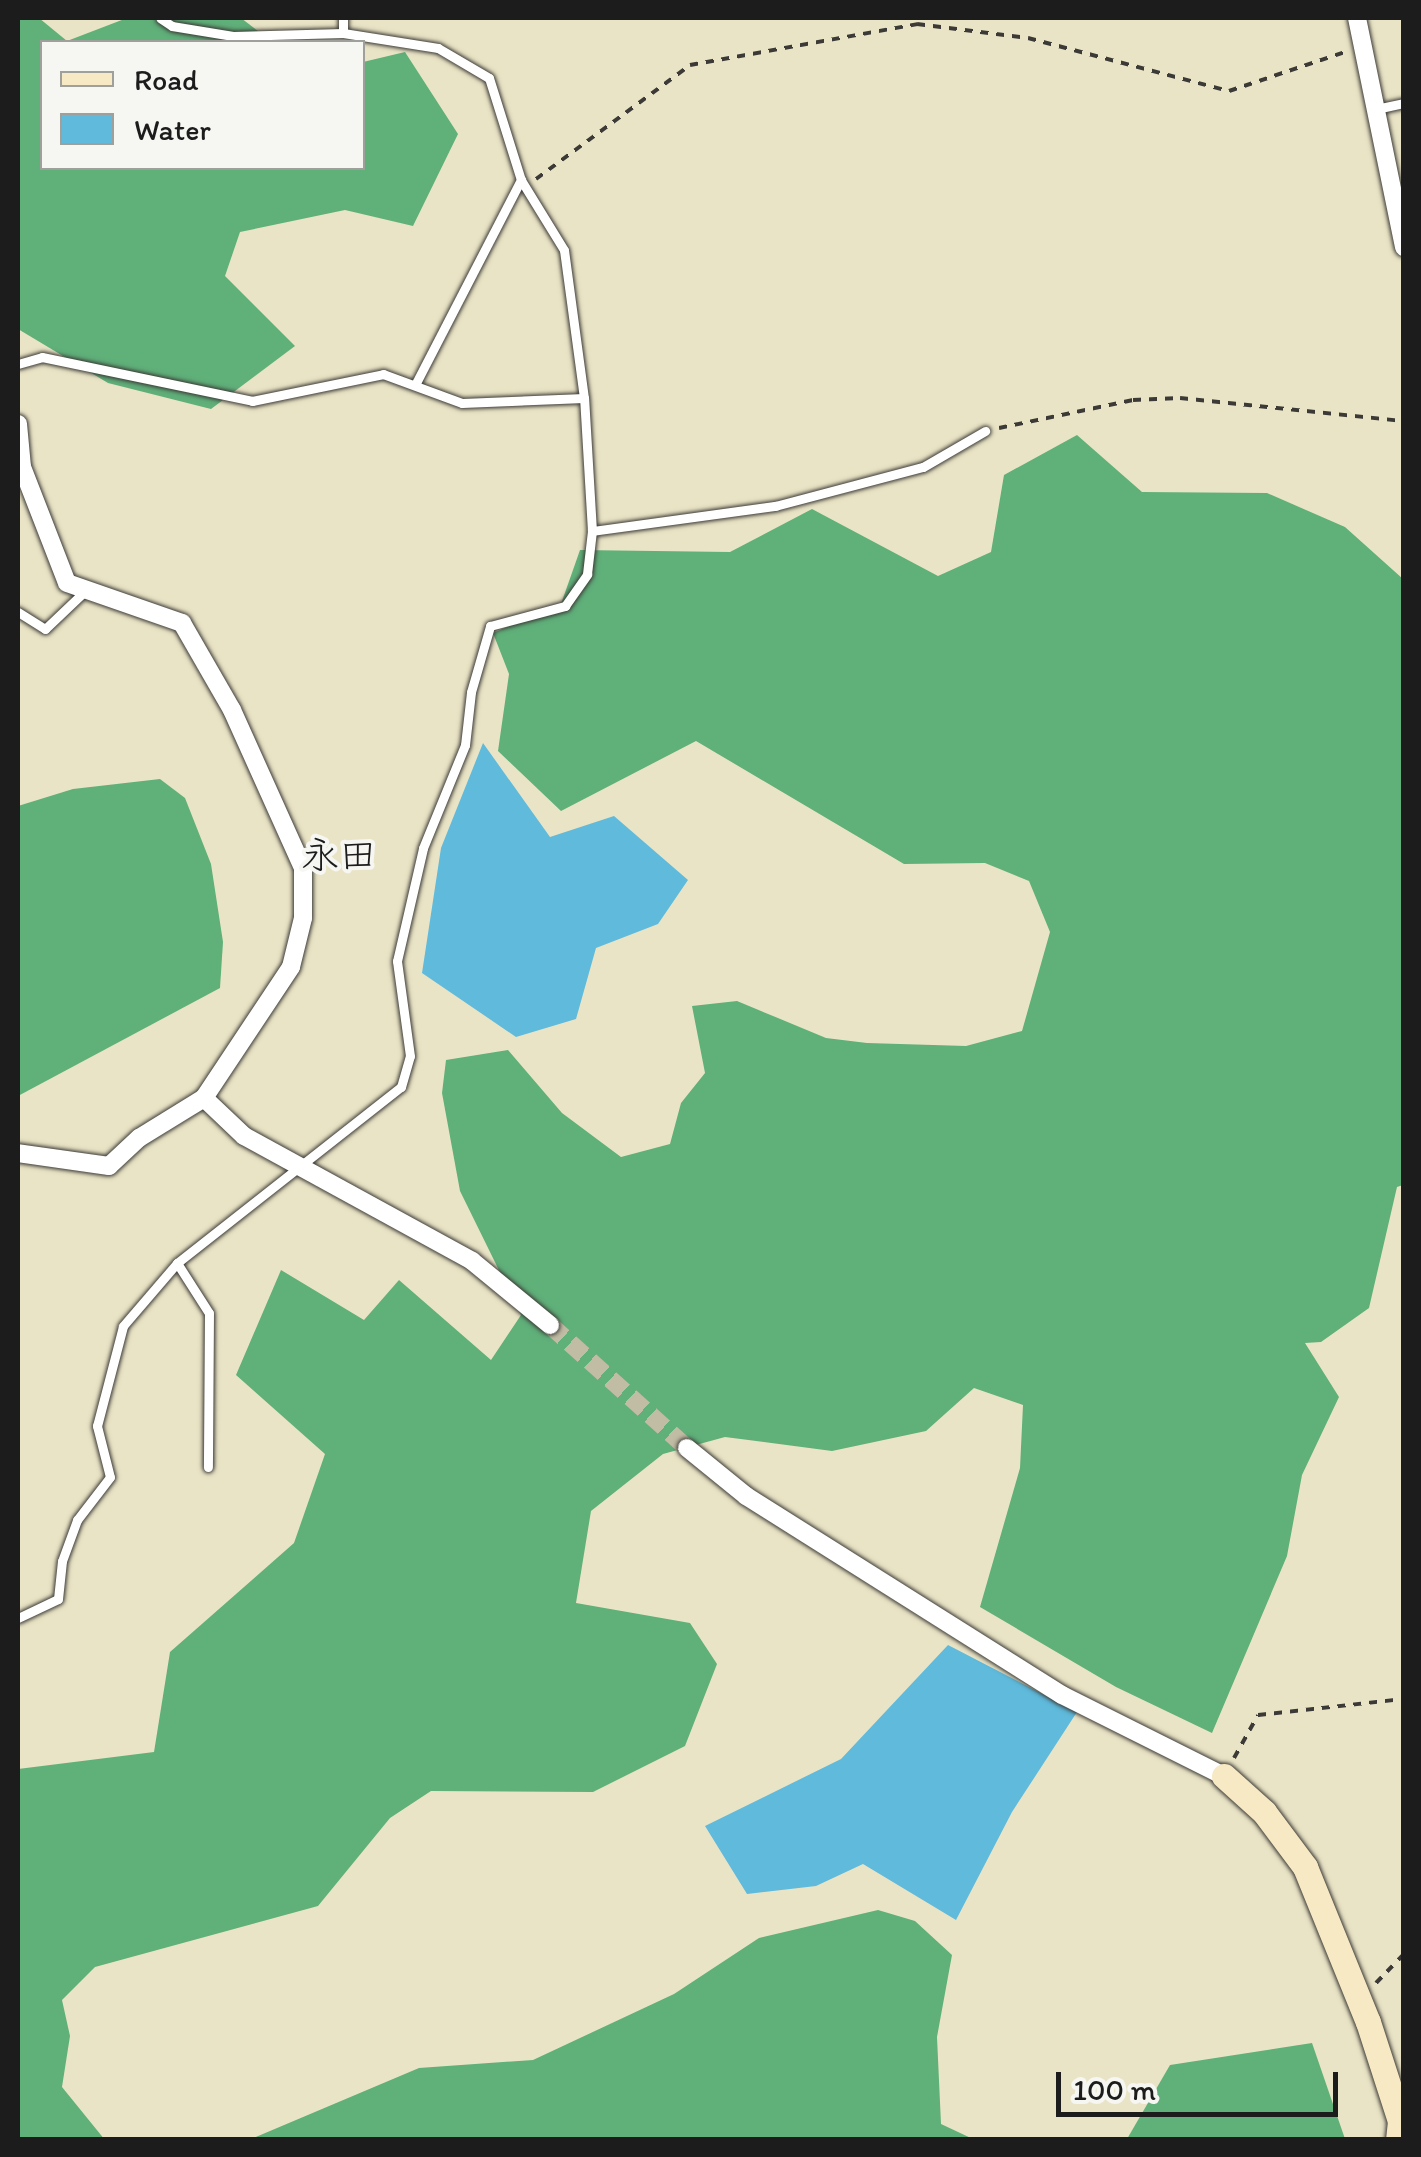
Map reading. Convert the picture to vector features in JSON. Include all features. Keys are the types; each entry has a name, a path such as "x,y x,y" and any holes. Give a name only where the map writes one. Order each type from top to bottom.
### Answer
{"street":[{"path":"1358,18 1404,247"},
{"path":"18,424 22,466 68,583 84,592 182,623 232,710 304,868 303,918 292,967 204,1098 139,1138 110,1166 18,1152"},
{"path":"204,1098 244,1136 472,1261 550,1325"},
{"path":"687,1448 746,1496 1062,1695 1224,1776 1264,1812 1304,1867 1359,2000 1400,2121 1398,2140"}],"lane":[{"path":"18,1618 58,1599 62,1561 78,1520 110,1477 97,1426 122,1326 177,1263 294,1165 401,1087 410,1056 396,962 423,848 465,745 471,692 490,626 565,606 587,574 592,531 584,398 564,250 521,180 489,78 438,48 342,32 233,36 172,26 160,18"},
{"path":"342,32 343,18"},
{"path":"1376,109 1404,104"},
{"path":"416,383 521,180"},
{"path":"18,364 42,357 252,401 383,374 462,403 584,398"},
{"path":"592,531 775,506 923,467 985,430"},
{"path":"18,612 45,629 84,592"},
{"path":"177,1263 209,1312 208,1467"}],"path":[{"path":"521,180 538,178 598,138 690,65 917,24 1028,38 1230,91 1363,45"},
{"path":"985,430 1133,400 1180,398 1404,421"},
{"path":"1224,1776 1258,1715 1404,1699"},
{"path":"1359,2000 1404,1954"}],"green space":[{"path":"18,18 39,18 66,40 40,40 40,170 365,170 365,62 405,52 458,134 413,226 345,210 240,232 225,276 295,346 211,409 108,383 18,329"},
{"path":"127,18 241,18 269,40 70,40"},
{"path":"1077,435 1142,492 1267,493 1345,527 1403,579 1403,1185 1397,1187 1369,1308 1321,1342 1305,1343 1339,1397 1302,1475 1287,1556 1212,1733 1116,1687 980,1607 1020,1468 1023,1405 974,1388 926,1431 832,1451 725,1437 663,1454 591,1511 576,1603 690,1623 717,1664 685,1746 593,1792 431,1791 390,1818 318,1906 95,1967 62,2000 70,2036 62,2087 105,2140 18,2139 18,1769 154,1752 170,1652 294,1543 325,1454 236,1375 281,1270 364,1320 399,1280 491,1360 521,1315 460,1191 442,1093 446,1060 508,1050 562,1113 621,1157 670,1144 681,1103 705,1073 692,1006 737,1001 826,1038 867,1043 966,1046 1022,1031 1050,932 1029,881 985,863 904,864 696,741 561,811 498,751 509,674 493,633 561,604 580,550 730,552 812,509 938,576 991,552 1004,475"},
{"path":"160,779 185,798 211,864 223,942 220,988 18,1096 18,806 73,789"},
{"path":"878,1910 915,1921 952,1955 937,2037 941,2124 973,2139 251,2139 419,2068 533,2060 674,1994 759,1938"},
{"path":"1312,2043 1345,2139 1127,2139 1170,2065"}],"water":[{"path":"483,743 550,837 614,816 688,880 658,924 596,948 576,1019 516,1037 422,973 441,848"},
{"path":"948,1645 1077,1712 1012,1812 956,1920 863,1864 816,1886 747,1894 705,1826 841,1759"}],"tunnel":[{"path":"550,1325 687,1448"}],"district":[{"name":"永田","path":"339,856"}]}
